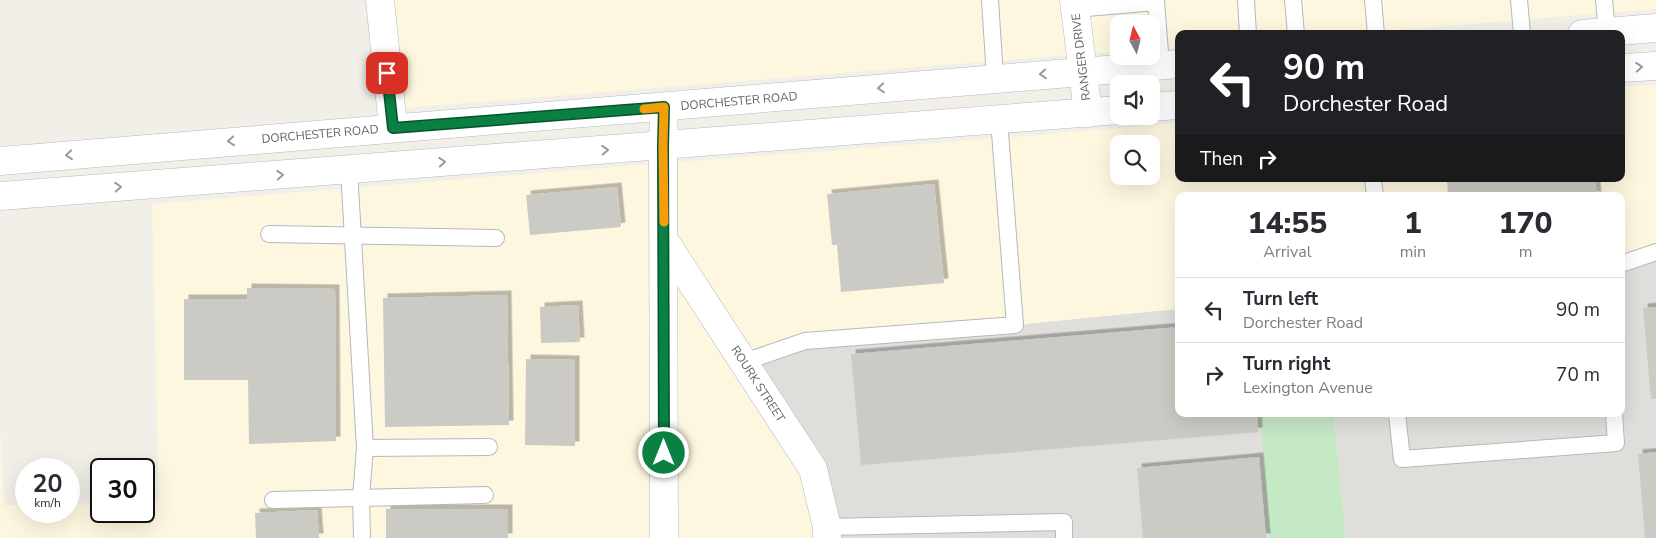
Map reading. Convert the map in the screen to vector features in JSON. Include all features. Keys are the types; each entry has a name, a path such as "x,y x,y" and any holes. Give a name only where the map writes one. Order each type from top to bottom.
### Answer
{"main road":[{"path":"380,0 393,128"},
{"name":"RANGER DRIVE","path":"1075,5 1088,113"},
{"path":"1625,31 1656,28"},
{"name":"DORCHESTER ROAD","path":"0,161 1170,65"},
{"path":"1625,68 1656,66"},
{"path":"1160,106 1175,105"},
{"path":"664,107 664,538"},
{"path":"0,196 1110,111"},
{"name":"ROURK STREET","path":"664,240 812,469 827,533"}],"lane":[{"path":"990,0 995,78"},
{"path":"1246,0 1248,30"},
{"path":"1293,0 1296,30"},
{"path":"1373,0 1376,30"},
{"path":"1519,0 1522,30"},
{"path":"1596,30 1604,0"},
{"path":"1075,5 1156,2 1170,65"},
{"path":"744,362 805,341 1015,325 999,120"},
{"path":"349,169 366,448 361,497 362,538"},
{"path":"269,234 496,238"},
{"path":"1625,263 1656,252"},
{"path":"1397,417 1402,459 1616,443 1614,417"},
{"path":"366,448 489,447"},
{"path":"273,500 485,495"},
{"path":"827,533 1064,522 1064,538"}],"shaded area":[{"path":"380,0 1656,0 1656,9 1395,30 1175,30 1175,47 1160,48 1160,15 1110,15 1110,52 391,109"},
{"path":"1656,85 1656,252 1625,262 1625,192 1175,192 1175,309 1015,325 813,469 827,538 0,538 0,429 4,505 15,505 15,523 80,523 80,504 90,503 90,523 155,523 155,502 159,502 152,204 1175,123 1175,182 1625,182 1625,87"},
{"path":"1656,252 1656,538 1346,538 1334,417 1625,417 1625,263"},
{"path":"1175,309 1175,417 1260,417 1269,538 827,538 827,527 744,362 805,341 1015,325"}],"green space":[{"path":"1260,417 1334,417 1346,538 1269,538"}],"building":[{"path":"1447,182 1595,182 1597,192 1448,192"},
{"path":"934,184 944,283 841,292 837,245 832,245 827,194"},
{"path":"617,187 621,227 530,235 526,195"},
{"path":"247,288 335,289 336,441 249,444 248,380 184,380 184,299 247,299"},
{"path":"507,295 509,425 385,427 383,298"},
{"path":"578,305 580,342 541,343 540,307"},
{"path":"1656,307 1656,399 1651,399 1643,308"},
{"path":"1175,327 1175,417 1257,417 1258,432 861,465 851,354"},
{"path":"526,359 575,360 575,446 525,445"},
{"path":"1656,452 1656,538 1645,538 1638,454"},
{"path":"1259,457 1266,538 1143,538 1137,468"},
{"path":"386,509 508,509 508,538 386,538"},
{"path":"317,510 319,538 256,538 255,513"}],"slow traffic":[{"path":"644,109 664,107 664,222"}],"route":[{"path":"387,73 393,128 664,107 664,453"}]}
